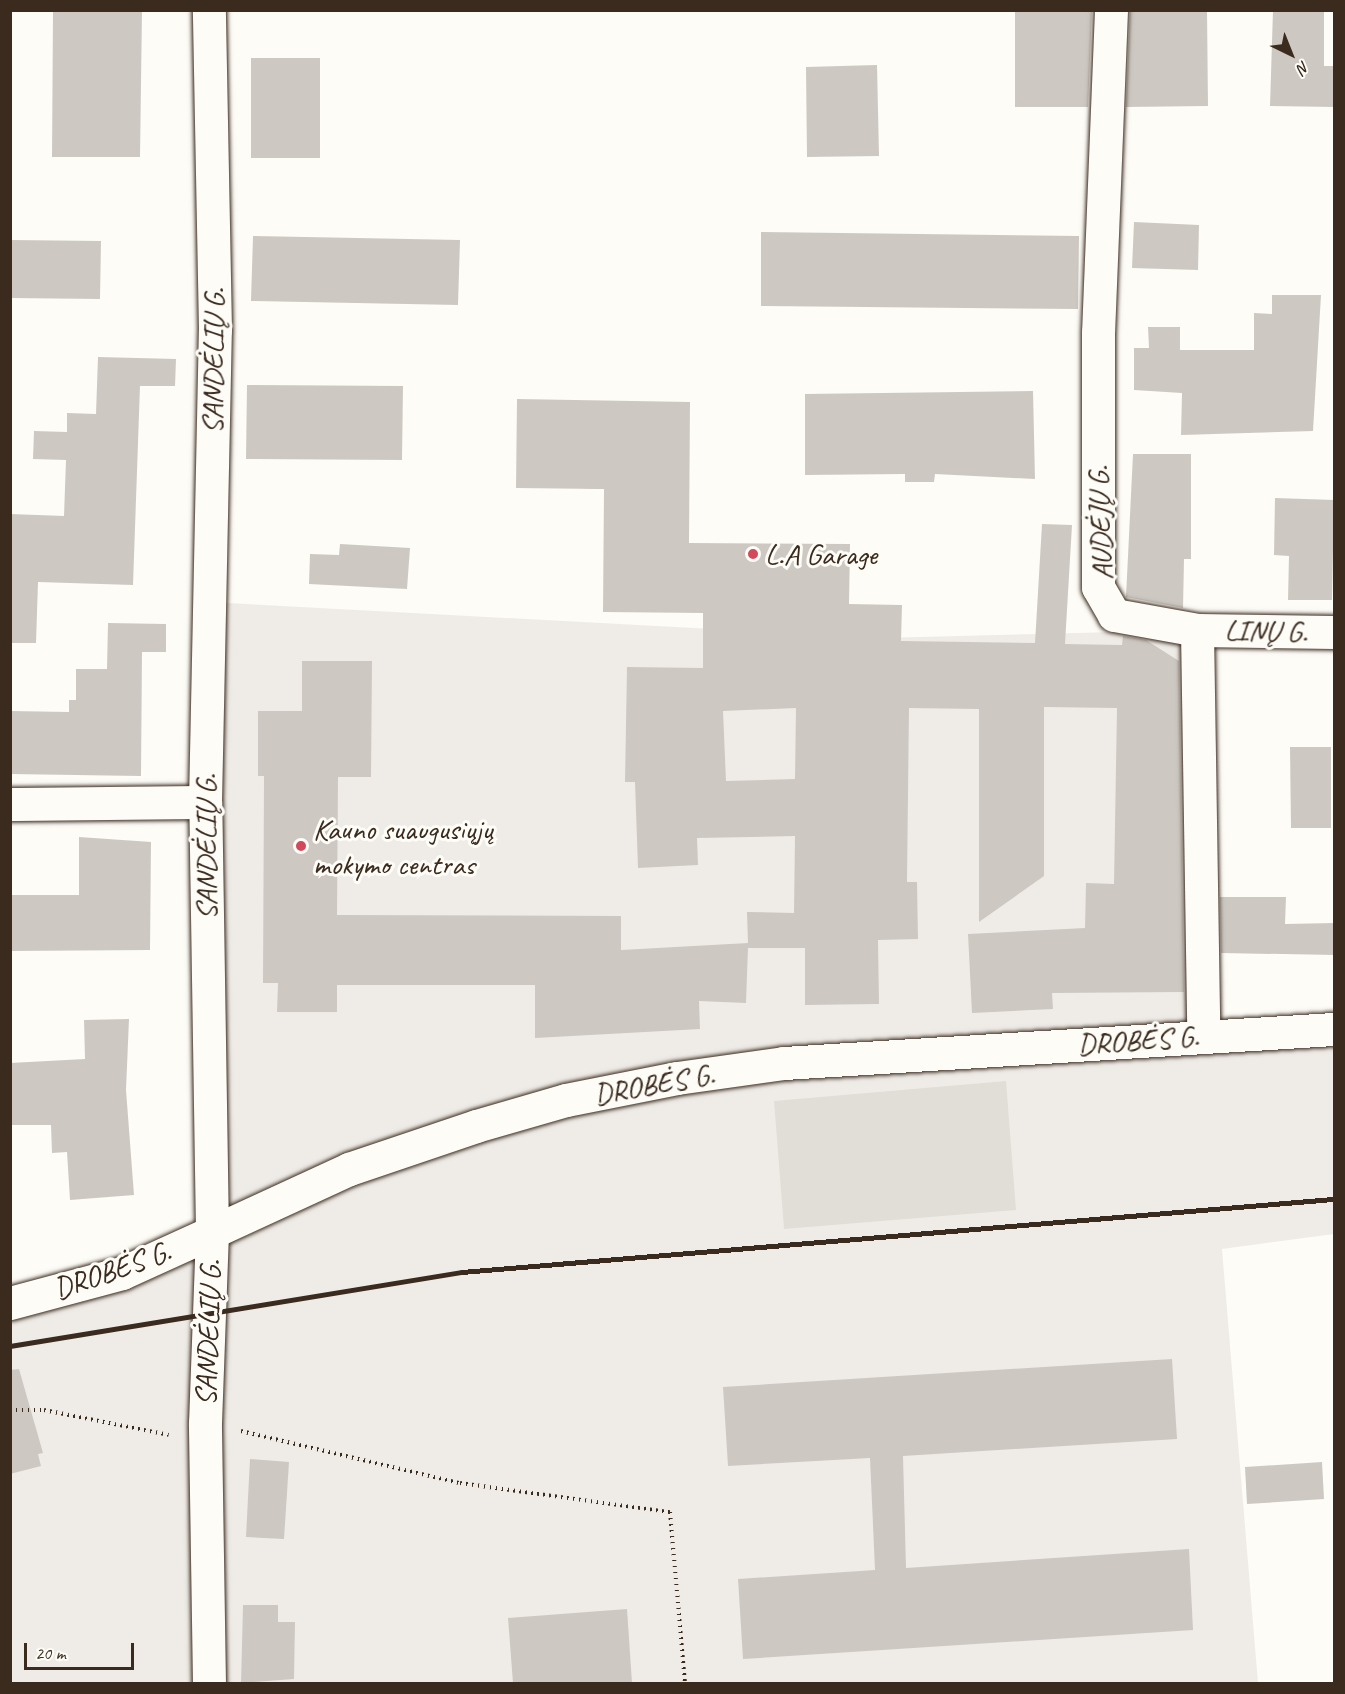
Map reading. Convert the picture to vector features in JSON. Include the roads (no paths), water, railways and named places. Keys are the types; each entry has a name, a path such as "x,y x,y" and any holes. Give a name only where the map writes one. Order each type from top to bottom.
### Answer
{"street":[{"name":"SANDĖLIŲ G.","path":"209,10 215,330 205,802 212,1232 205,1433 209,1683"},
{"name":"AUDĖJŲ G.","path":"1111,10 1098,332 1098,587 1114,615 1197,630"},
{"path":"1197,630 1203,1035"},
{"name":"LINŲ G.","path":"1197,630 1335,632"},
{"path":"10,804 205,802"},
{"name":"DROBĖS G.","path":"10,1303 122,1273 348,1169 577,1098 784,1064 1203,1035 1335,1029"}],"railway":[{"path":"10,1346 462,1272 1334,1199"}],"place":[{"name":"L.A Garage","path":"753,554"},
{"name":"Kauno suaugusiųjų mokymo centras","path":"301,846"}]}
